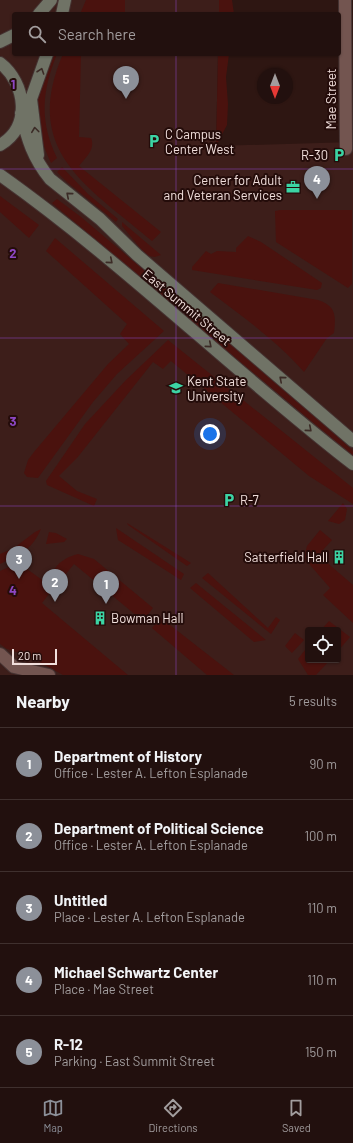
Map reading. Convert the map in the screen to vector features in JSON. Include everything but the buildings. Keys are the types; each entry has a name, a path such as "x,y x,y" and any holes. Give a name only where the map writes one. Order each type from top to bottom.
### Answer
{"main road":[{"path":"41,12 50,0"},
{"path":"62,12 65,0"},
{"path":"0,42 12,36"},
{"path":"0,145 12,135 21,113 32,98 46,56"},
{"path":"0,63 11,73 19,86 22,99 21,113"},
{"name":"East Summit Street","path":"32,98 39,160"},
{"name":"East Summit Street","path":"21,113 26,137 32,152 39,160 50,179 100,219 137,256 353,441"},
{"name":"East Summit Street","path":"0,175 81,235 265,392 353,464"}],"street":[{"name":"Mae Street","path":"346,0 349,43 346,149"},
{"path":"0,654 18,671 49,675"}],"shaded area":[{"name":"Kent State University","path":"0,0 219,0 219,12 12,12 12,56 218,56 216,146 353,142 353,675 0,675"},
{"path":"86,0 125,0 125,12 81,12"},
{"path":"219,0 232,0 234,12 219,12"},
{"path":"48,56 56,56 48,81 45,106 47,131 57,158 51,163 44,147 39,128 37,110 38,93"},
{"path":"62,56 81,56 79,137 91,138 92,146 91,150 79,166 161,232 152,241 84,183 67,163 56,141 50,116 52,88"},
{"path":"218,56 229,56 226,77 228,104 227,125 216,146"},
{"path":"62,167 88,194 118,219 116,222 57,172"},
{"path":"0,196 39,225 29,238 0,212"},
{"path":"57,199 81,217 183,303 177,309 52,203"},
{"path":"352,210 352,284 348,288 276,242 275,211"},
{"path":"122,222 161,255 155,257 149,256 141,249 122,226"},
{"path":"248,236 261,242 322,283 321,288 317,290 192,270 192,267 206,251 211,254 217,251 236,252 236,248"},
{"path":"55,238 164,331 117,374 93,402 38,478 27,477 24,473 28,460 34,452 108,364 129,344 120,334 127,324 46,251"},
{"path":"218,283 324,302 332,308 334,312 334,333 327,338 304,372 271,339 210,292"},
{"path":"191,310 314,414 353,451 353,456 185,316"},
{"path":"168,340 353,488 353,504 309,476 171,361 163,369 153,362 77,458 59,476 77,491 97,499 94,506 47,485 46,481 85,424 126,380"},
{"path":"343,503 347,509 345,520 339,524 328,521"},
{"path":"127,523 191,563 187,566"},
{"path":"116,528 184,574 181,580 118,540"},
{"path":"41,529 29,547 13,558 0,564 0,554 14,548"},
{"path":"320,530 332,540 323,550 328,555 324,560 353,585 353,623 323,595 330,588 304,558 307,546"},
{"path":"49,532 56,533 67,539 64,542 46,544"},
{"path":"78,554 94,559 153,608 143,621 74,564 61,580 53,574 59,563"},
{"path":"16,564 20,564 45,582 49,583 53,589 42,603 128,675 63,675 31,657 7,649 0,644 0,571"},
{"path":"208,573 268,628 276,617 280,620 271,634 202,578"},
{"path":"196,583 266,640 254,642 190,588"},
{"path":"161,618 234,675 207,675 152,628"},
{"path":"329,621 337,627 324,627"},
{"path":"341,630 350,637 341,648"},
{"path":"295,633 304,640 292,653 285,646"},
{"path":"305,650 305,663 327,663 316,675 308,675 298,659"}],"place":[{"name":"R-12","path":"126,99"},
{"name":"C Campus Center West","path":"154,141"},
{"name":"R-30","path":"339,155"},
{"name":"Center for Adult and Veteran Services","path":"293,187"},
{"name":"Michael Schwartz Center","path":"317,199"},
{"name":"Kent State University","path":"176,388"},
{"name":"R-7","path":"229,500"},
{"name":"Satterfield Hall","path":"339,557"},
{"name":"Untitled","path":"19,579"},
{"name":"Department of Political Science","path":"55,602"},
{"name":"Department of History","path":"106,604"},
{"name":"Bowman Hall","path":"100,618"}]}
